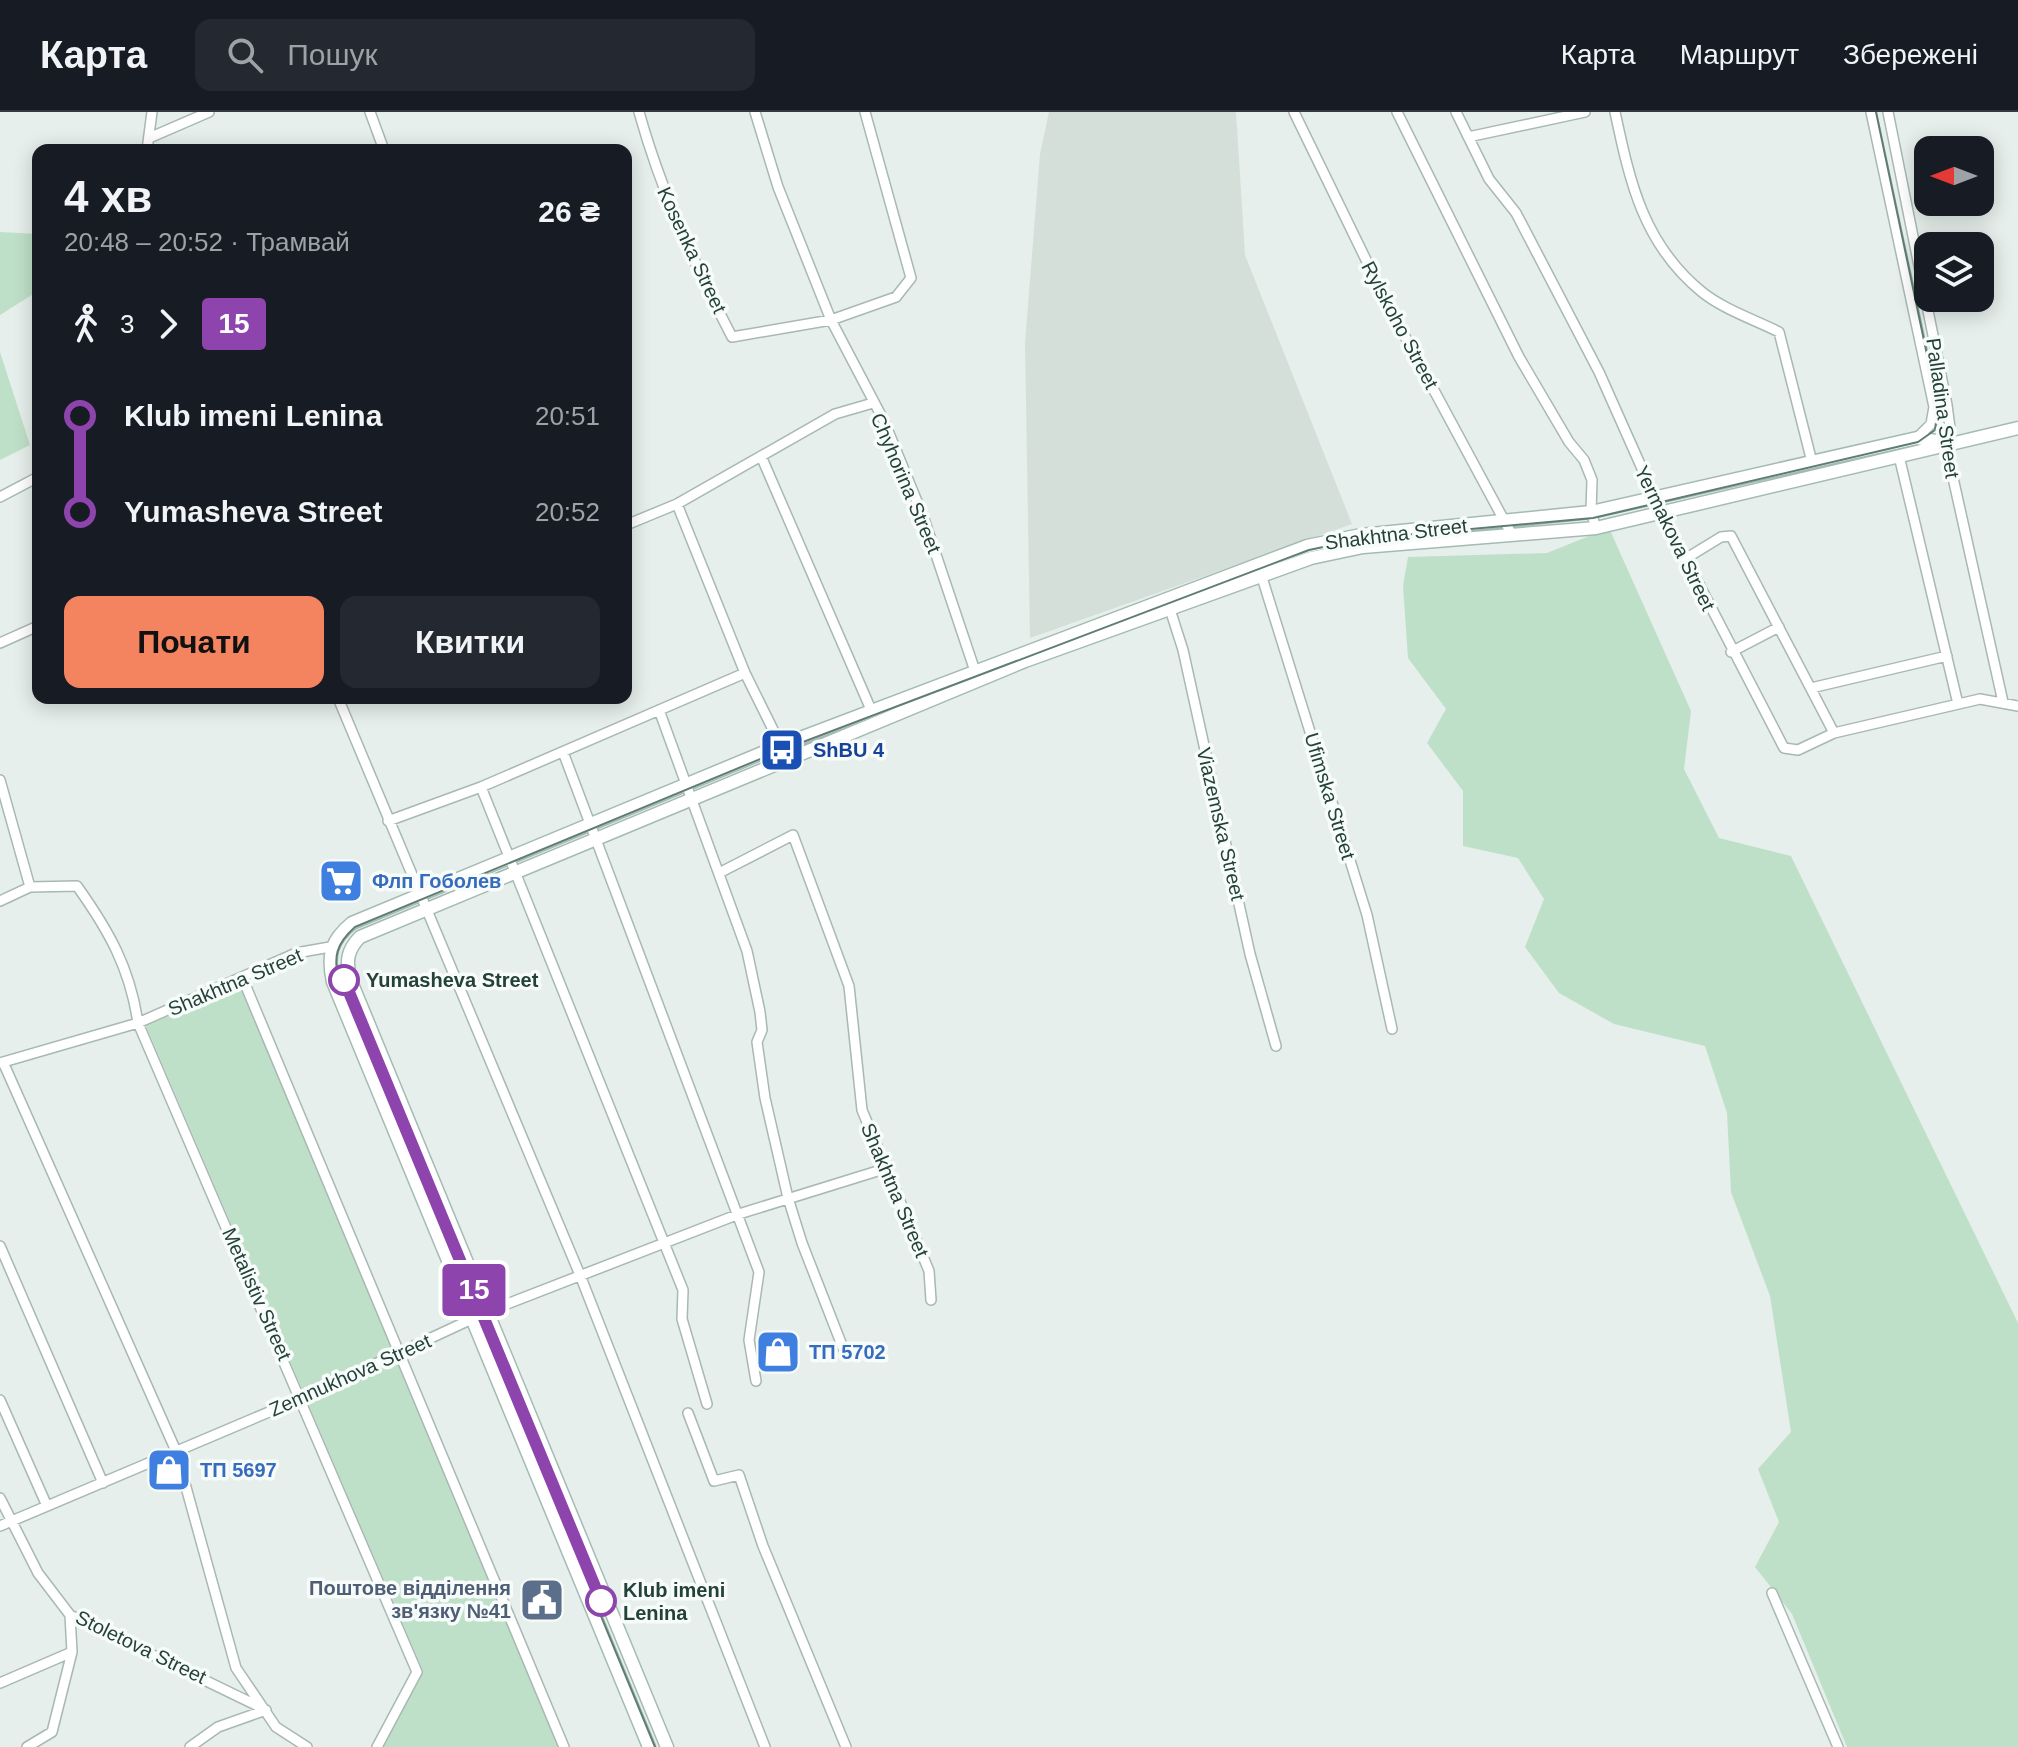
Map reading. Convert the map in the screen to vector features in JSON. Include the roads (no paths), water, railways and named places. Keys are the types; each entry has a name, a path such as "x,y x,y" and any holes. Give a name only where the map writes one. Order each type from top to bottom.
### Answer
{"main road":[{"name":"Shakhtna Street","path":"330,947 352,923 779,746 1260,572 1363,547 1596,528 1899,456 1945,442 2018,428"},
{"name":"Shakhtna Street","path":"1260,572 1307,546 1361,535 1591,512 1917,438 1945,442"},
{"name":"Shakhtna Street","path":"489,1311 350,979 349,950 360,937 424,909 597,840 977,676"},
{"path":"330,947 329,965 333,982 474,1317 649,1747"},
{"path":"489,1311 667,1747"}],"street":[{"path":"148,144 152,112"},
{"path":"149,138 209,112"},
{"path":"370,112 382,144"},
{"name":"Kosenka Street","path":"639,112 654,166 677,223 732,337 831,320"},
{"path":"755,112 778,187 831,320 873,403"},
{"path":"831,320 896,297 911,278 865,112"},
{"name":"Rylskoho Street","path":"1294,112 1388,305 1512,535"},
{"path":"1397,112 1519,357 1569,442 1584,460 1592,480 1591,512 1596,528"},
{"name":"Yermakova Street","path":"1456,112 1489,179 1516,213 1599,372 1662,514 1731,652 1784,748 1798,750 1834,733 1980,699 2018,706"},
{"path":"1468,137 1585,112"},
{"path":"1615,112 1632,192 1661,249 1703,294 1779,332 1812,462"},
{"path":"1871,112 1934,407 1931,424 1917,438"},
{"name":"Palladina Street","path":"1888,112 1947,405 1950,428 1945,442 2003,702"},
{"name":"Chyhorina Street","path":"632,523 677,504 835,414 873,403 884,421 923,516 977,676"},
{"path":"1931,424 1945,442"},
{"path":"761,456 872,712"},
{"path":"1899,456 1958,704"},
{"path":"0,497 32,480"},
{"path":"677,504 745,673 787,758"},
{"path":"1685,559 1721,537 1731,536 1834,733"},
{"name":"Ufimska Street","path":"1260,572 1367,915 1392,1029"},
{"name":"Viazemska Street","path":"1169,606 1250,954 1276,1046"},
{"path":"1731,652 1779,627"},
{"path":"0,643 32,629"},
{"path":"1811,688 1947,656"},
{"path":"388,821 481,787 745,673"},
{"path":"340,704 580,1275 765,1747"},
{"path":"659,710 721,872 747,951 760,1012 762,1030 757,1042 765,1098 788,1198 843,1348"},
{"path":"563,752 759,1272 749,1340 756,1381"},
{"path":"0,780 30,887 0,901"},
{"path":"481,787 683,1290 682,1319 707,1404"},
{"name":"Shakhtna Street","path":"721,872 793,835 849,986 862,1110 929,1271 931,1300"},
{"name":"Metalistiv Street","path":"30,887 77,886 106,927 132,985 138,1023 302,1398 417,1672 377,1747"},
{"name":"Shakhtna Street","path":"1,1063 138,1023 296,953 330,947"},
{"path":"242,977 564,1747"},
{"path":"1,1063 176,1451 236,1668 276,1727 307,1747"},
{"name":"Zemnukhova Street","path":"0,1526 302,1398 474,1317 739,1214 884,1169"},
{"path":"0,1246 103,1483"},
{"path":"0,1400 47,1506"},
{"path":"688,1413 714,1481 739,1475 763,1546 846,1747"},
{"name":"Stoletova Street","path":"0,1498 14,1520 38,1573 70,1615 266,1710"},
{"path":"1772,1593 1838,1747"},
{"path":"27,1747 52,1732 72,1652 70,1615"},
{"path":"0,1683 72,1652"},
{"path":"190,1747 218,1727 266,1710"}],"tram line":[{"path":"655,1747 339,981 336,958 344,939 355,927 782,750 1309,550 1361,539 1593,518 1918,442 1935,430 1938,407 1876,112"},
{"name":"15","path":"344,980 601,1601"}],"place":[{"name":"ShBU 4","path":"782,750"},
{"name":"Флп Гоболев","path":"341,881"},
{"name":"Yumasheva Street","path":"344,980"},
{"name":"ТП 5702","path":"778,1352"},
{"name":"ТП 5697","path":"169,1470"},
{"name":"Поштове відділення зв'язку №41","path":"542,1600"},
{"name":"Klub imeni Lenina","path":"601,1601"}]}
